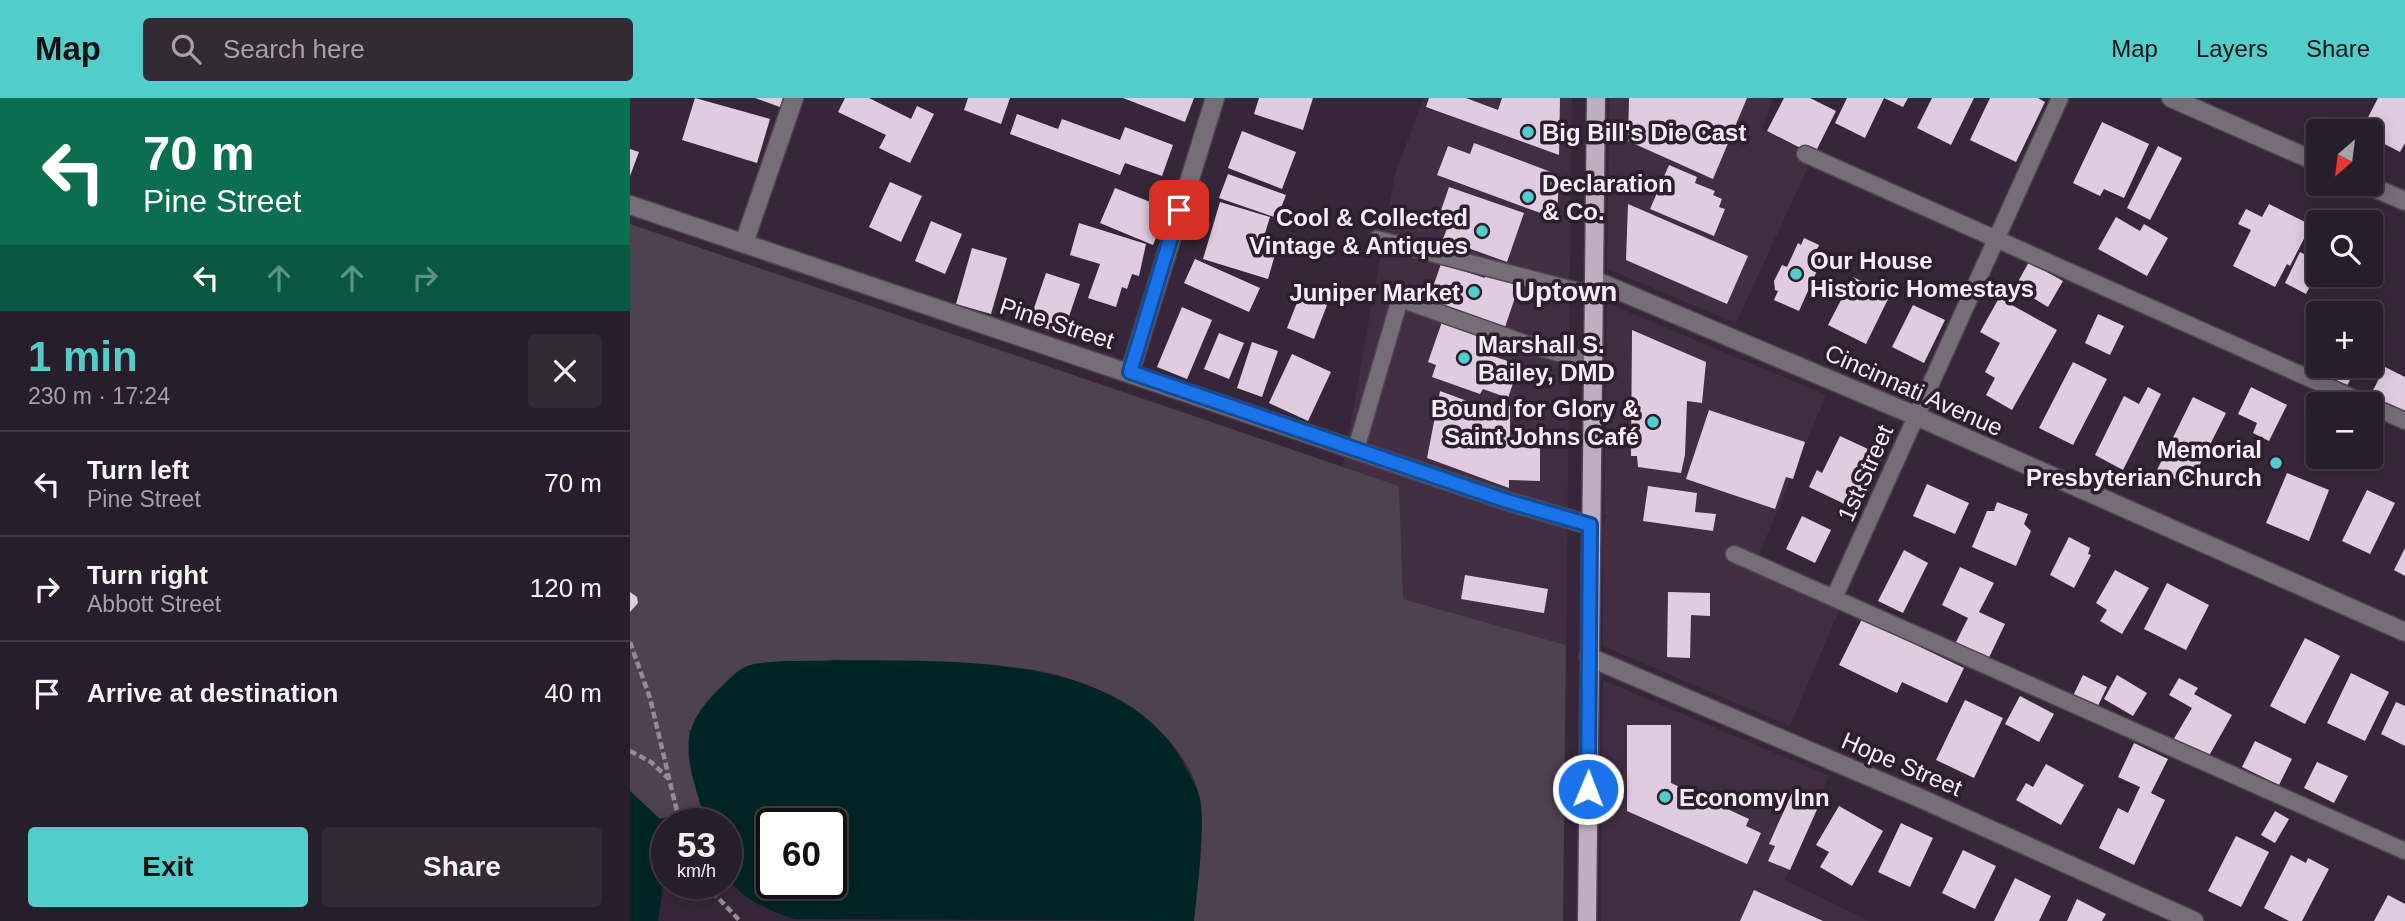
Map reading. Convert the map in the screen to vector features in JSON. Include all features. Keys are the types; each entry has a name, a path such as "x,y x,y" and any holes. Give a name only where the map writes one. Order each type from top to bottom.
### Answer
{"main road":[{"path":"1587,921 1596,98"}],"street":[{"path":"744,243 794,98"},
{"path":"1130,372 1215,98"},
{"path":"2171,98 2306,157"},
{"path":"2384,192 2405,201"},
{"name":"Pine Street","path":"630,205 1590,525"},
{"name":"Cincinnati Avenue","path":"1593,288 1916,416 2405,632"},
{"name":"Hope Street","path":"1589,657 1922,799 2194,921"}],"lane":[{"name":"1st Street","path":"1834,598 2060,98"},
{"path":"1805,154 1995,241 2339,392"},
{"path":"1377,239 1593,288"},
{"path":"1356,449 1400,299 1533,346 1592,362"},
{"path":"2383,411 2405,421"},
{"path":"1734,554 2405,851"}],"path":[{"path":"630,642 650,698 676,808"},
{"path":"630,751 651,762 670,780"},
{"path":"718,899 740,921"},
{"path":"729,921 732,915"}],"shaded area":[{"path":"1424,98 1572,98 1566,645 1402,599 1399,486 1343,466 1395,174"},
{"path":"1610,98 1773,98 1762,129 1813,156 1736,323 1607,269"},
{"path":"630,224 1399,486 1403,599 1566,645 1563,921 1194,921 1202,811 1189,770 1172,744 1149,721 1123,703 1093,688 1031,670 1001,667 979,669 689,730 691,769 701,806 651,808 651,811 630,791"},
{"path":"1607,303 1826,395 1754,566 1843,601 1790,726 1603,646 1603,526 1607,515 1604,513"},
{"path":"781,661 929,661 978,664 1028,670 1075,681 1117,699 1154,725 1182,761 1199,794 1201,842 1194,921 795,919 756,903 742,893 742,808 695,808 701,806 691,771 689,742 691,729 706,702 734,675 750,665"},
{"path":"1603,680 1829,776 1785,880 1869,921 1601,921"},
{"path":"630,791 651,811 651,899 661,899 658,921 630,921"}],"building":[{"path":"695,98 770,119 757,163 682,140"},
{"path":"755,98 783,98 780,107"},
{"path":"845,98 869,98 911,119 917,106 934,114 910,163 879,148 886,135 838,112"},
{"path":"968,98 1010,98 1001,124 964,110"},
{"path":"1123,98 1194,98 1185,122"},
{"path":"1259,98 1313,98 1303,130 1254,114"},
{"name":"Big Bill's Die Cast","path":"1429,98 1466,98 1498,110 1502,98 1560,98 1559,155 1426,107"},
{"path":"1629,98 1747,98 1713,179 1628,141"},
{"path":"1784,98 1810,98 1836,111 1814,155 1767,131"},
{"path":"1847,98 1884,98 1865,138 1835,123"},
{"path":"1884,98 1908,98 1903,107"},
{"path":"1932,98 1974,98 1951,145 1917,128"},
{"path":"1990,98 2038,98 2045,102 2016,162 1970,140"},
{"path":"2378,98 2405,98 2405,143 2400,152 2384,144 2384,119 2367,119"},
{"path":"1017,114 1058,129 1062,119 1120,140 1125,127 1173,145 1162,176 1125,163 1120,175 1010,134"},
{"path":"2102,122 2149,144 2124,198 2104,189 2100,196 2073,183"},
{"path":"1242,131 1296,152 1282,189 1228,168"},
{"name":"Declaration & Co.","path":"1474,143 1559,175 1557,219 1437,175 1448,146 1470,154"},
{"path":"2158,146 2182,158 2150,220 2127,208"},
{"path":"630,149 639,152 630,176"},
{"path":"1669,165 1697,177 1695,183 1715,191 1713,195 1722,199 1719,207 1725,209 1714,236 1650,209"},
{"path":"1228,174 1286,195 1277,218 1219,198"},
{"path":"890,182 922,196 901,242 869,227"},
{"name":"Cool & Collected Vintage & Antiques","path":"1449,187 1524,213 1507,262 1443,239 1449,223 1438,219"},
{"path":"1115,188 1168,209 1153,245 1100,223"},
{"path":"1220,202 1270,217 1261,246 1276,251 1268,279 1203,259"},
{"path":"1628,204 1748,256 1727,304 1626,260"},
{"path":"2269,204 2306,222 2306,235 2290,266 2287,264 2275,287 2233,266 2251,230 2238,224 2246,209 2262,217"},
{"path":"2116,217 2140,231 2144,224 2168,238 2147,276 2098,249"},
{"path":"931,221 962,234 945,274 915,261"},
{"path":"1079,223 1146,244 1139,276 1132,274 1127,289 1122,287 1116,307 1088,298 1100,264 1070,255"},
{"name":"Our House Historic Homestays","path":"1804,238 1819,245 1816,252 1824,255 1799,311 1774,300 1778,291 1775,290 1774,281 1782,265 1787,267 1798,243 1801,245"},
{"path":"972,248 1007,258 991,314 956,304"},
{"path":"2300,252 2306,255 2306,287 2310,287 2306,294 2285,283"},
{"path":"1195,259 1260,288 1249,312 1184,283"},
{"path":"2029,262 2063,281 2048,307 2015,287"},
{"name":"Juniper Market","path":"1441,264 1485,278 1487,272 1520,283 1505,327 1428,301"},
{"path":"1046,273 1080,284 1063,334 1029,323"},
{"path":"1853,277 1890,295 1866,344 1828,325"},
{"path":"1300,295 1327,305 1314,339 1287,328"},
{"path":"1999,298 2057,330 2012,410 1986,395 1995,378 1985,372 2000,343 1980,332"},
{"path":"1913,305 1945,320 1924,363 1892,347"},
{"path":"1182,307 1212,320 1187,379 1157,367"},
{"path":"2098,314 2124,326 2110,355 2085,343"},
{"name":"Marshall S. Bailey, DMD","path":"1443,319 1497,338 1490,355 1519,365 1508,398 1483,389 1480,394 1432,377 1436,365 1428,362"},
{"path":"1632,330 1706,362 1702,403 1687,401 1685,455 1681,473 1638,467 1637,456 1631,456"},
{"path":"1219,333 1244,343 1229,379 1204,369"},
{"path":"1252,342 1278,351 1262,397 1237,388"},
{"path":"1292,354 1331,372 1308,421 1269,403"},
{"path":"2073,362 2107,379 2073,445 2039,428"},
{"path":"2385,367 2405,377 2405,413 2383,402 2383,392 2372,392 2379,378 2383,378"},
{"path":"2319,378 2351,378 2345,390"},
{"path":"2148,387 2161,394 2123,470 2095,455 2124,396 2139,404"},
{"path":"2251,387 2287,405 2269,441 2253,433 2257,423 2238,414"},
{"path":"1440,391 1478,405 1510,406 1510,447 1540,448 1540,481 1509,480 1509,488 1427,458"},
{"path":"2193,397 2226,413 2189,486 2157,470"},
{"path":"1709,410 1805,442 1793,479 1786,477 1775,509 1686,479"},
{"path":"1840,436 1883,456 1857,510 1809,487 1817,470 1822,473"},
{"path":"2287,473 2329,490 2309,541 2266,523"},
{"path":"1927,484 1969,503 1955,534 1913,516"},
{"path":"1648,486 1697,493 1695,512 1716,514 1713,531 1643,521"},
{"path":"2367,490 2395,503 2370,554 2342,541"},
{"path":"1997,502 2028,514 2024,524 2031,531 2016,566 1972,547 1987,511 1994,511"},
{"path":"1802,516 1831,530 1815,563 1786,549"},
{"path":"2069,537 2090,548 2088,554 2091,555 2074,588 2050,575"},
{"path":"2405,548 2405,576 2394,570"},
{"path":"1904,550 1928,563 1903,613 1878,601"},
{"path":"1960,567 1994,583 1979,612 2005,624 1986,664 1953,648 1968,618 1942,605"},
{"path":"2115,570 2149,588 2122,634 2100,621 2107,610 2096,603"},
{"path":"1465,575 1548,589 1544,613 1461,599"},
{"path":"2167,583 2209,605 2186,650 2144,629"},
{"path":"630,592 637,597 638,603 630,612"},
{"path":"1668,592 1710,593 1710,616 1691,615 1690,658 1667,657"},
{"path":"1862,619 1964,668 1947,703 1902,682 1897,693 1839,665"},
{"path":"2305,638 2340,656 2305,724 2270,706"},
{"path":"2351,673 2389,692 2365,741 2327,723"},
{"path":"2083,675 2107,687 2095,712 2071,700"},
{"path":"2117,675 2147,693 2133,716 2104,699"},
{"path":"2179,678 2198,688 2194,694 2232,715 2206,761 2172,742 2192,708 2169,695"},
{"path":"2020,696 2054,714 2039,742 2005,724"},
{"path":"1965,700 2003,718 1974,778 1936,760"},
{"path":"2396,702 2405,706 2405,746 2381,734"},
{"name":"Economy Inn","path":"1627,725 1671,725 1671,783 1749,819 1746,826 1761,833 1747,864 1627,811"},
{"path":"2255,741 2292,759 2279,785 2242,767"},
{"path":"2134,743 2168,759 2151,793 2165,800 2134,865 2099,848 2118,808 2128,813 2140,787 2118,777"},
{"path":"2317,762 2348,776 2334,803 2304,788"},
{"path":"2046,764 2084,785 2061,825 2016,800 2026,783 2033,787"},
{"path":"1792,793 1819,805 1790,870 1768,861 1775,846 1769,844"},
{"path":"1839,806 1883,831 1852,886 1820,867 1829,852 1816,845"},
{"path":"2275,811 2289,819 2275,843 2261,835"},
{"path":"1901,823 1933,838 1910,887 1878,872"},
{"path":"2236,836 2269,852 2241,907 2208,891"},
{"path":"1963,850 1996,866 1975,909 1942,893"},
{"path":"2291,855 2306,863 2308,858 2329,869 2302,921 2289,921 2264,908"},
{"path":"2015,878 2051,896 2039,921 1994,921"},
{"path":"1754,890 1823,921 1740,921"},
{"path":"2388,895 2405,904 2405,921 2374,921"},
{"path":"2077,899 2106,914 2102,921 2067,921"}],"place":[{"name":"Big Bill's Die Cast","path":"1528,132"},
{"name":"Declaration & Co.","path":"1528,197"},
{"name":"Cool & Collected Vintage & Antiques","path":"1482,231"},
{"name":"Our House Historic Homestays","path":"1796,274"},
{"name":"Juniper Market","path":"1474,292"},
{"name":"Marshall S. Bailey, DMD","path":"1464,358"},
{"name":"Bound for Glory & Saint Johns Café","path":"1653,422"},
{"name":"Memorial Presbyterian Church","path":"2276,463"},
{"name":"Economy Inn","path":"1665,797"}],"district":[{"name":"Uptown","path":"1566,291"}],"route":[{"path":"1179,210 1130,372 1507,501 1590,525 1588,789"}]}
